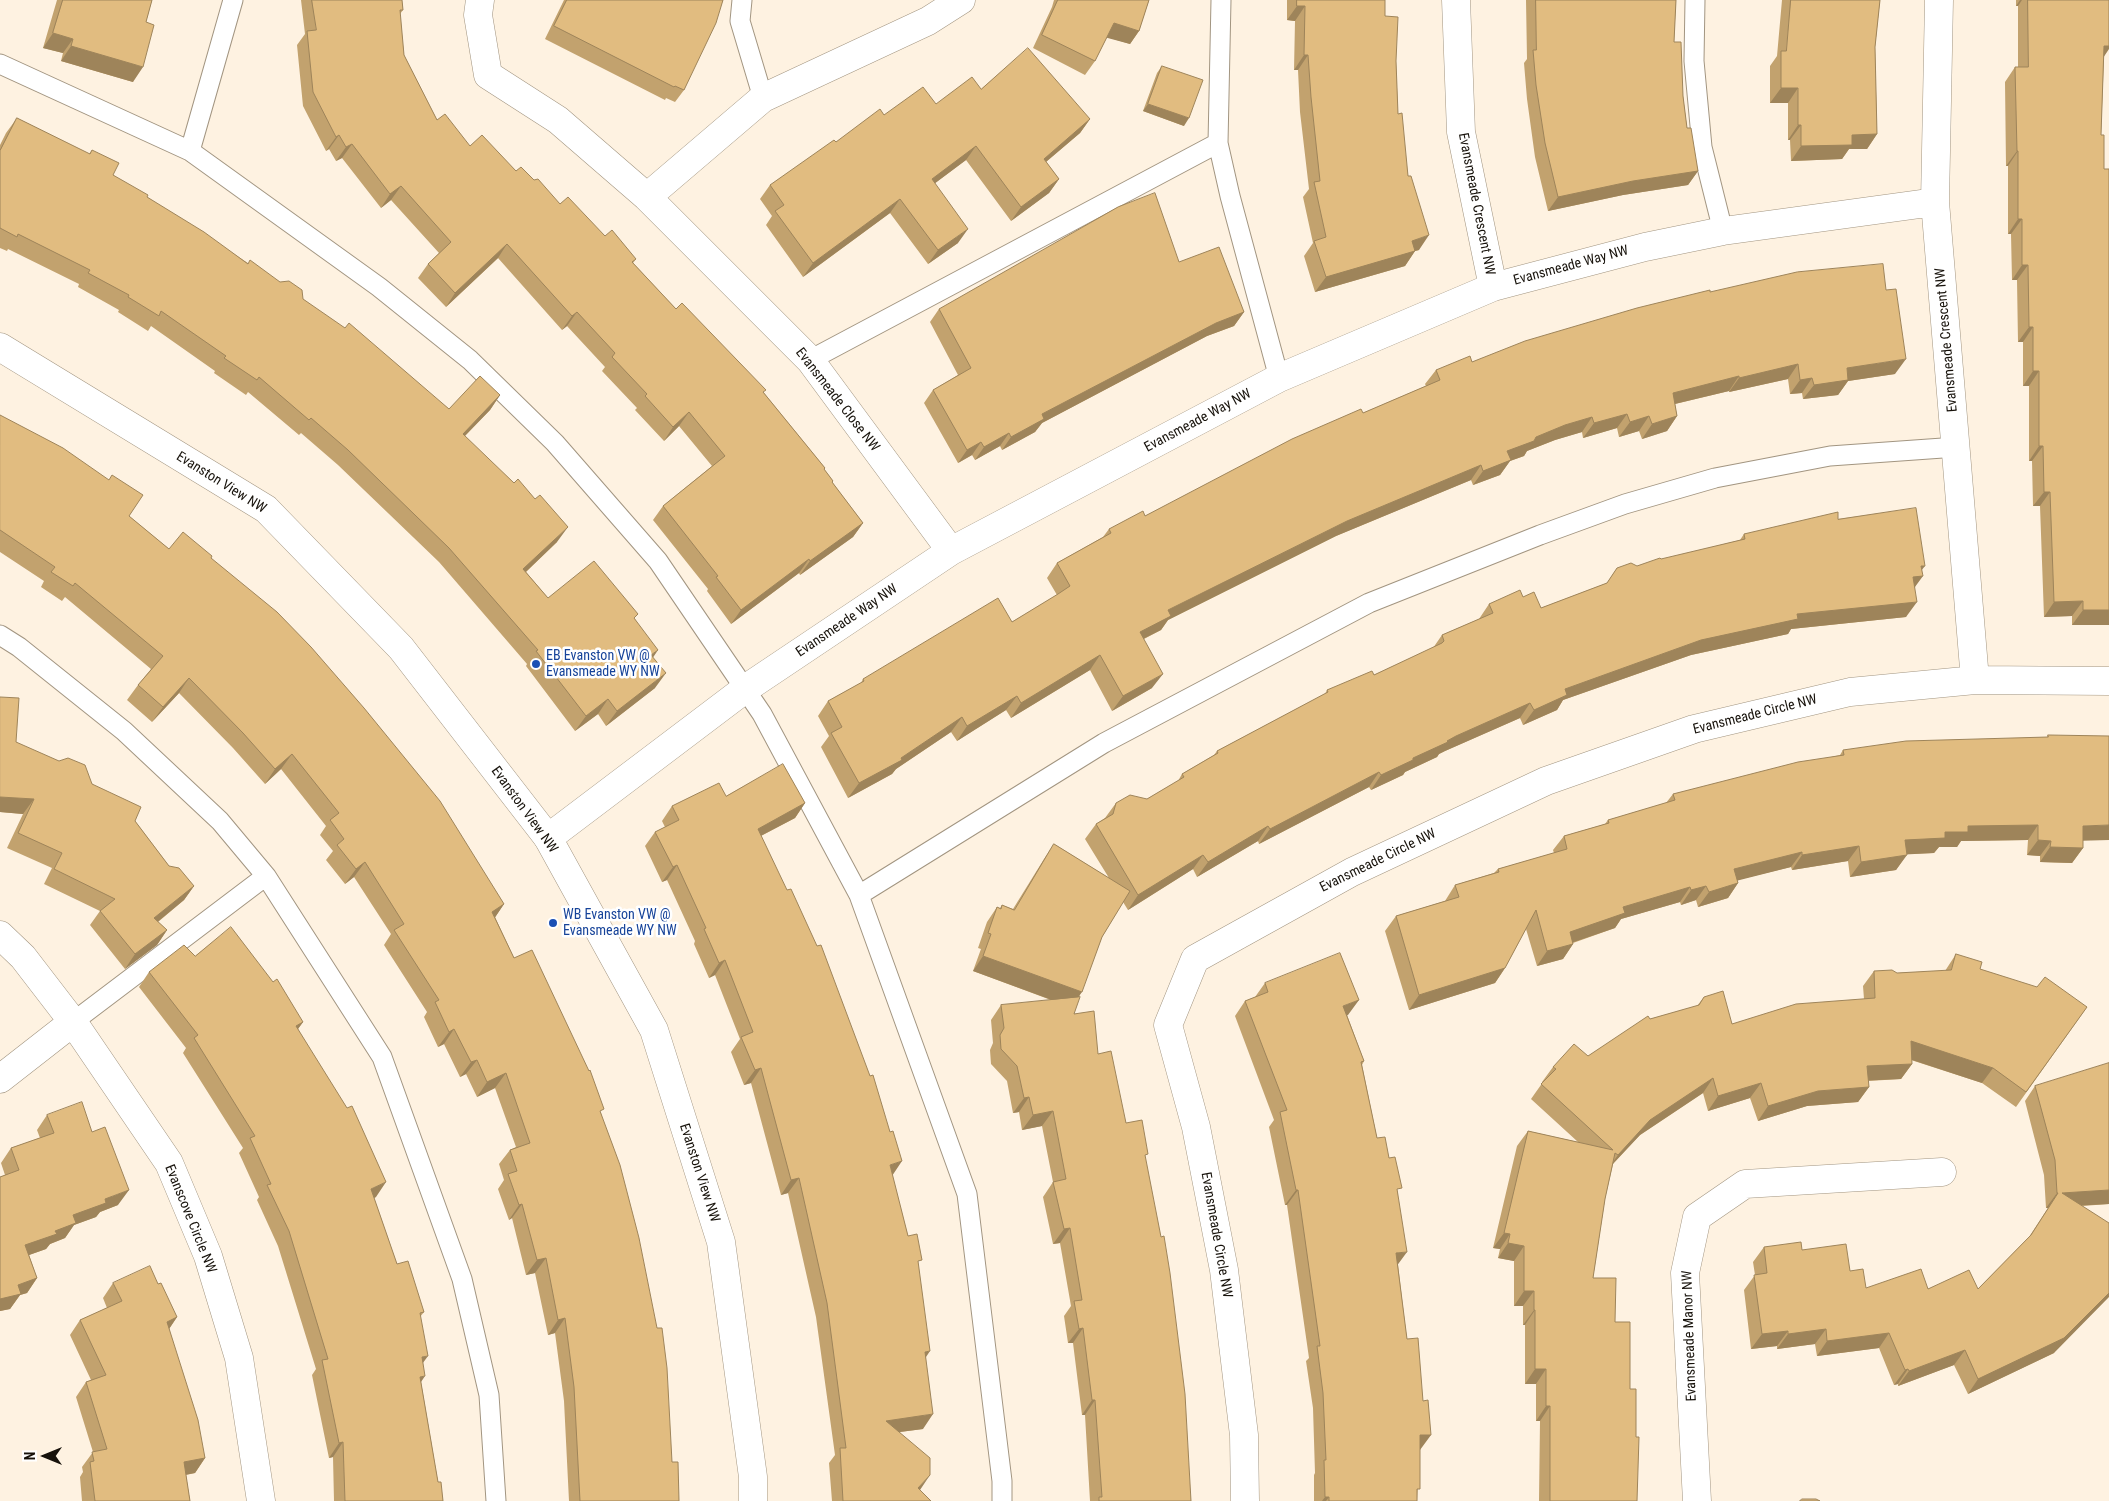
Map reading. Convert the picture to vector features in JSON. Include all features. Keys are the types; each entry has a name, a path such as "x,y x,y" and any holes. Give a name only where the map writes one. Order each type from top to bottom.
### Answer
{"street":[{"name":"Evansmeade Close NW","path":"480,0 478,15 488,75 558,120 647,197 810,360 951,551"},
{"path":"647,197 763,98 928,21 961,0"},
{"name":"Evansmeade Crescent NW","path":"1456,0 1461,132 1493,287"},
{"name":"Evansmeade Crescent NW","path":"1939,0 1935,202 1976,680"},
{"name":"Evansmeade Way NW","path":"548,838 745,689 951,551 1279,378 1493,287 1645,247 1722,231 1935,202"},
{"name":"Evanston View NW","path":"0,347 266,509 401,648 548,838 654,1030 721,1242 753,1477 753,1501"},
{"name":"Evansmeade Circle NW","path":"1245,1501 1244,1435 1224,1270 1196,1127 1168,1025 1195,959 1352,872 1546,781 1694,729 1850,692 1976,680 2109,681"},
{"name":"Evanscove Circle NW","path":"0,935 23,957 73,1022 169,1163 208,1256 239,1358 261,1501"},
{"path":"0,1079 73,1022"},
{"name":"Evansmeade Manor NW","path":"1697,1501 1685,1273 1697,1218 1745,1184 1942,1172"}],"lane":[{"path":"190,151 233,0"},
{"path":"742,0 740,21 763,98"},
{"path":"1221,0 1218,143 1230,196 1279,378"},
{"path":"1695,0 1694,61 1702,147 1722,231"},
{"path":"0,64 190,151 379,287 470,360 555,443 658,561 762,714 859,895 967,1194 1002,1481 1002,1501"},
{"path":"810,360 1218,143"},
{"path":"859,895 1104,743 1369,603 1540,535 1617,507 1716,478 1830,456 1957,447"},
{"path":"0,635 19,647 124,731 220,821 266,876 382,1057 462,1279 488,1395 496,1501"},
{"path":"73,1022 266,876"}],"building":[{"path":"63,0 152,0 146,22 154,25 143,67 71,46 73,39 53,33"},
{"path":"312,0 402,0 403,10 400,10 404,55 437,120 445,114 470,146 482,135 516,171 521,167 534,180 538,179 560,204 568,197 605,236 612,230 636,259 632,262 676,309 682,303 766,390 763,392 825,468 832,482 863,523 810,561 809,559 741,610 716,577 718,576 663,506 725,456 689,412 673,427 645,396 647,394 612,357 615,353 577,312 572,316 507,244 455,293 428,264 451,242 401,186 390,194 352,144 346,147 339,135 336,137 313,92 307,31 316,30"},
{"path":"567,0 723,0 716,23 684,90 674,87 554,26"},
{"path":"1058,0 1149,0 1139,31 1114,23 1095,61 1042,35"},
{"path":"1297,0 1385,0 1385,16 1398,17 1396,61 1398,114 1402,113 1408,176 1411,176 1429,235 1412,241 1415,251 1326,277 1314,241 1326,237 1314,182 1320,181 1308,55 1304,55 1305,6 1297,6"},
{"path":"1536,0 1676,0 1674,42 1681,42 1683,96 1687,128 1691,128 1698,171 1633,181 1558,197 1545,143 1536,85 1533,50 1536,50"},
{"path":"1791,0 1880,0 1875,47 1877,134 1852,135 1852,145 1801,146 1801,125 1798,125 1798,88 1781,88 1781,51 1786,51"},
{"path":"2028,0 2109,0 2109,46 2104,46 2101,135 2104,135 2104,169 2109,169 2109,610 2083,610 2083,601 2054,602 2050,492 2044,492 2043,446 2039,446 2039,371 2033,371 2033,327 2029,327 2028,265 2022,265 2022,219 2018,219 2015,67 2028,67"},
{"path":"1028,48 1090,119 1044,159 1059,179 1021,207 976,146 932,179 968,229 938,250 900,199 813,263 775,211 784,205 770,185 834,140 836,142 880,109 884,115 923,87 936,104 972,77 981,89"},
{"path":"1162,66 1203,80 1189,118 1148,104"},
{"path":"17,118 90,154 92,150 119,163 113,175 148,195 147,197 204,232 248,264 250,260 280,282 289,281 302,290 303,299 345,328 349,323 449,409 480,376 500,395 463,434 514,483 518,479 535,499 540,495 568,527 523,569 548,598 594,561 638,614 634,618 658,650 651,655 666,673 617,711 608,699 586,716 536,651 538,650 449,548 348,450 311,418 309,420 259,377 257,380 224,358 226,356 161,311 159,316 128,297 129,295 88,273 90,270 18,234 17,237 0,228 0,151"},
{"path":"1155,193 1179,262 1219,247 1244,312 1216,323 1042,414 1044,419 1011,437 1009,433 984,447 981,442 967,450 933,390 971,368 939,309 1118,207"},
{"path":"1883,264 1886,290 1896,289 1906,359 1847,368 1848,380 1814,385 1812,378 1800,380 1798,364 1739,378 1739,376 1673,393 1677,416 1652,424 1649,416 1630,422 1627,414 1594,423 1592,417 1565,425 1536,437 1534,441 1507,451 1511,460 1483,471 1481,465 1347,521 1168,610 1171,616 1140,632 1163,674 1123,696 1100,655 1021,703 1017,696 967,726 962,717 901,758 902,760 859,783 831,733 842,727 828,701 864,681 863,679 998,598 1012,622 1058,594 1070,586 1057,563 1111,533 1109,529 1143,511 1145,516 1292,439 1361,409 1363,413 1440,380 1436,370 1470,356 1472,362 1525,341 1637,308 1710,290 1710,292 1797,272"},
{"path":"0,415 63,448 109,480 112,475 143,495 129,516 169,549 183,532 212,556 211,558 277,612 311,647 364,708 440,801 504,904 492,912 514,958 532,950 590,1070 604,1109 600,1111 620,1165 639,1238 657,1328 662,1328 667,1368 672,1462 678,1462 679,1501 580,1501 574,1387 565,1318 558,1320 546,1258 537,1260 522,1204 519,1205 508,1174 517,1171 510,1150 530,1143 506,1073 487,1082 477,1060 471,1062 454,1029 449,1032 435,1002 439,1000 394,930 404,924 365,862 356,869 337,845 344,839 330,820 339,813 292,754 275,769 189,678 163,707 138,685 163,656 75,583 73,586 51,572 55,567 0,530"},
{"path":"1916,508 1925,566 1921,566 1923,576 1913,577 1917,602 1797,614 1798,619 1701,640 1565,689 1567,695 1534,710 1530,703 1456,736 1448,742 1381,775 1379,772 1270,829 1268,826 1208,862 1203,855 1138,895 1096,824 1113,814 1116,803 1130,795 1147,799 1184,777 1182,774 1218,753 1217,751 1328,692 1327,690 1372,671 1374,675 1442,643 1444,641 1442,635 1493,613 1489,604 1520,590 1523,597 1534,592 1541,608 1607,583 1617,568 1631,563 1637,566 1660,558 1745,539 1744,534 1838,512 1838,519"},
{"path":"0,697 19,698 16,742 59,761 68,758 85,765 92,784 141,807 135,821 169,866 179,868 194,886 154,918 167,930 135,954 100,911 115,899 54,869 62,853 18,833 34,799 0,797"},
{"path":"2048,735 2109,736 2109,825 2083,826 2083,848 2050,847 2051,841 2038,840 2038,825 1968,826 1968,832 1945,832 1945,838 1905,840 1907,855 1861,862 1859,846 1802,855 1802,852 1734,869 1738,883 1709,892 1706,886 1691,890 1690,887 1623,907 1625,913 1570,932 1573,944 1547,951 1536,910 1505,968 1419,995 1396,916 1459,897 1455,885 1499,872 1498,869 1567,849 1564,836 1609,823 1608,820 1675,800 1673,794 1798,762 1844,755 1843,750 1906,741 2048,737"},
{"path":"783,764 805,803 758,829 787,890 791,889 817,946 821,945 870,1076 873,1075 890,1132 893,1131 902,1161 890,1165 908,1236 917,1234 922,1260 918,1261 930,1351 925,1352 933,1414 886,1421 930,1458 930,1475 918,1488 931,1501 843,1501 840,1448 846,1448 827,1303 799,1178 791,1180 761,1068 755,1070 741,1037 753,1032 725,960 719,963 704,929 706,928 677,865 673,867 655,832 679,820 672,806 719,783 726,796"},
{"path":"1054,844 1130,891 1102,937 1082,992 983,956 991,934 988,933 997,907 1001,909 1002,905 1014,910"},
{"path":"231,927 273,982 277,979 303,1022 296,1026 347,1108 352,1106 386,1182 371,1189 397,1264 408,1261 424,1312 420,1313 428,1356 422,1357 425,1376 420,1377 443,1501 345,1501 343,1442 339,1443 322,1360 328,1359 289,1231 267,1185 271,1184 250,1138 255,1136 194,1038 198,1035 149,972 184,945 195,956"},
{"path":"1340,953 1359,1000 1343,1006 1364,1061 1361,1062 1377,1138 1385,1137 1389,1158 1395,1157 1402,1188 1397,1189 1407,1252 1396,1253 1407,1339 1418,1338 1423,1401 1428,1400 1431,1435 1420,1435 1420,1489 1417,1489 1417,1501 1329,1501 1329,1497 1325,1497 1324,1460 1326,1460 1323,1393 1317,1346 1320,1346 1298,1190 1296,1190 1280,1112 1287,1110 1245,1001 1268,992 1265,983"},
{"path":"1956,954 1982,962 1980,969 2037,987 2045,977 2087,1007 2026,1092 1993,1068 1911,1041 1912,1064 1867,1066 1869,1087 1818,1091 1768,1106 1761,1083 1718,1096 1713,1078 1650,1120 1618,1155 1615,1153 1605,1199 1593,1278 1616,1278 1615,1322 1630,1322 1630,1389 1636,1389 1636,1437 1639,1437 1637,1501 1550,1501 1550,1406 1546,1406 1546,1369 1535,1369 1534,1291 1524,1291 1524,1246 1508,1243 1510,1234 1504,1233 1528,1131 1613,1150 1541,1084 1556,1069 1553,1067 1574,1044 1588,1056 1648,1016 1650,1019 1699,1005 1704,997 1723,991 1732,1024 1796,1004 1875,998 1874,971 1892,970 1897,973 1951,970"},
{"path":"1080,997 1074,1014 1094,1011 1098,1054 1111,1051 1126,1123 1142,1120 1148,1154 1145,1155 1161,1237 1164,1236 1170,1273 1185,1394 1191,1501 1099,1501 1099,1497 1102,1497 1095,1400 1092,1400 1083,1328 1079,1329 1074,1301 1082,1300 1070,1228 1064,1229 1053,1182 1066,1179 1053,1111 1033,1115 1029,1097 1024,1098 1017,1066 1001,1049 1000,1035 1004,1028 1001,1005"},
{"path":"2109,1063 2109,1190 2062,1193 2109,1223 2109,1293 2064,1338 1978,1379 1965,1350 1909,1371 1908,1369 1905,1370 1889,1333 1827,1341 1826,1329 1788,1334 1788,1331 1762,1334 1754,1275 1767,1273 1764,1247 1801,1242 1802,1250 1846,1244 1850,1271 1863,1269 1866,1288 1921,1269 1928,1289 1969,1270 1978,1289 2031,1235 2058,1193 2055,1160 2035,1086"},
{"path":"82,1102 92,1132 105,1127 129,1190 105,1199 106,1203 73,1215 76,1223 55,1231 57,1234 25,1245 37,1278 18,1285 21,1294 0,1299 0,1177 19,1170 11,1148 54,1133 47,1115"},
{"path":"150,1266 158,1284 161,1283 177,1317 167,1322 198,1420 205,1458 184,1462 190,1501 95,1501 90,1462 94,1461 92,1452 107,1449 86,1382 106,1375 80,1320 122,1301 113,1283"},
{"path":"1802,1499 1816,1499 1820,1501 1800,1501"}],"place":[{"name":"EB Evanston VW @ Evansmeade WY NW","path":"536,664"},
{"name":"WB Evanston VW @ Evansmeade WY NW","path":"553,923"}]}
